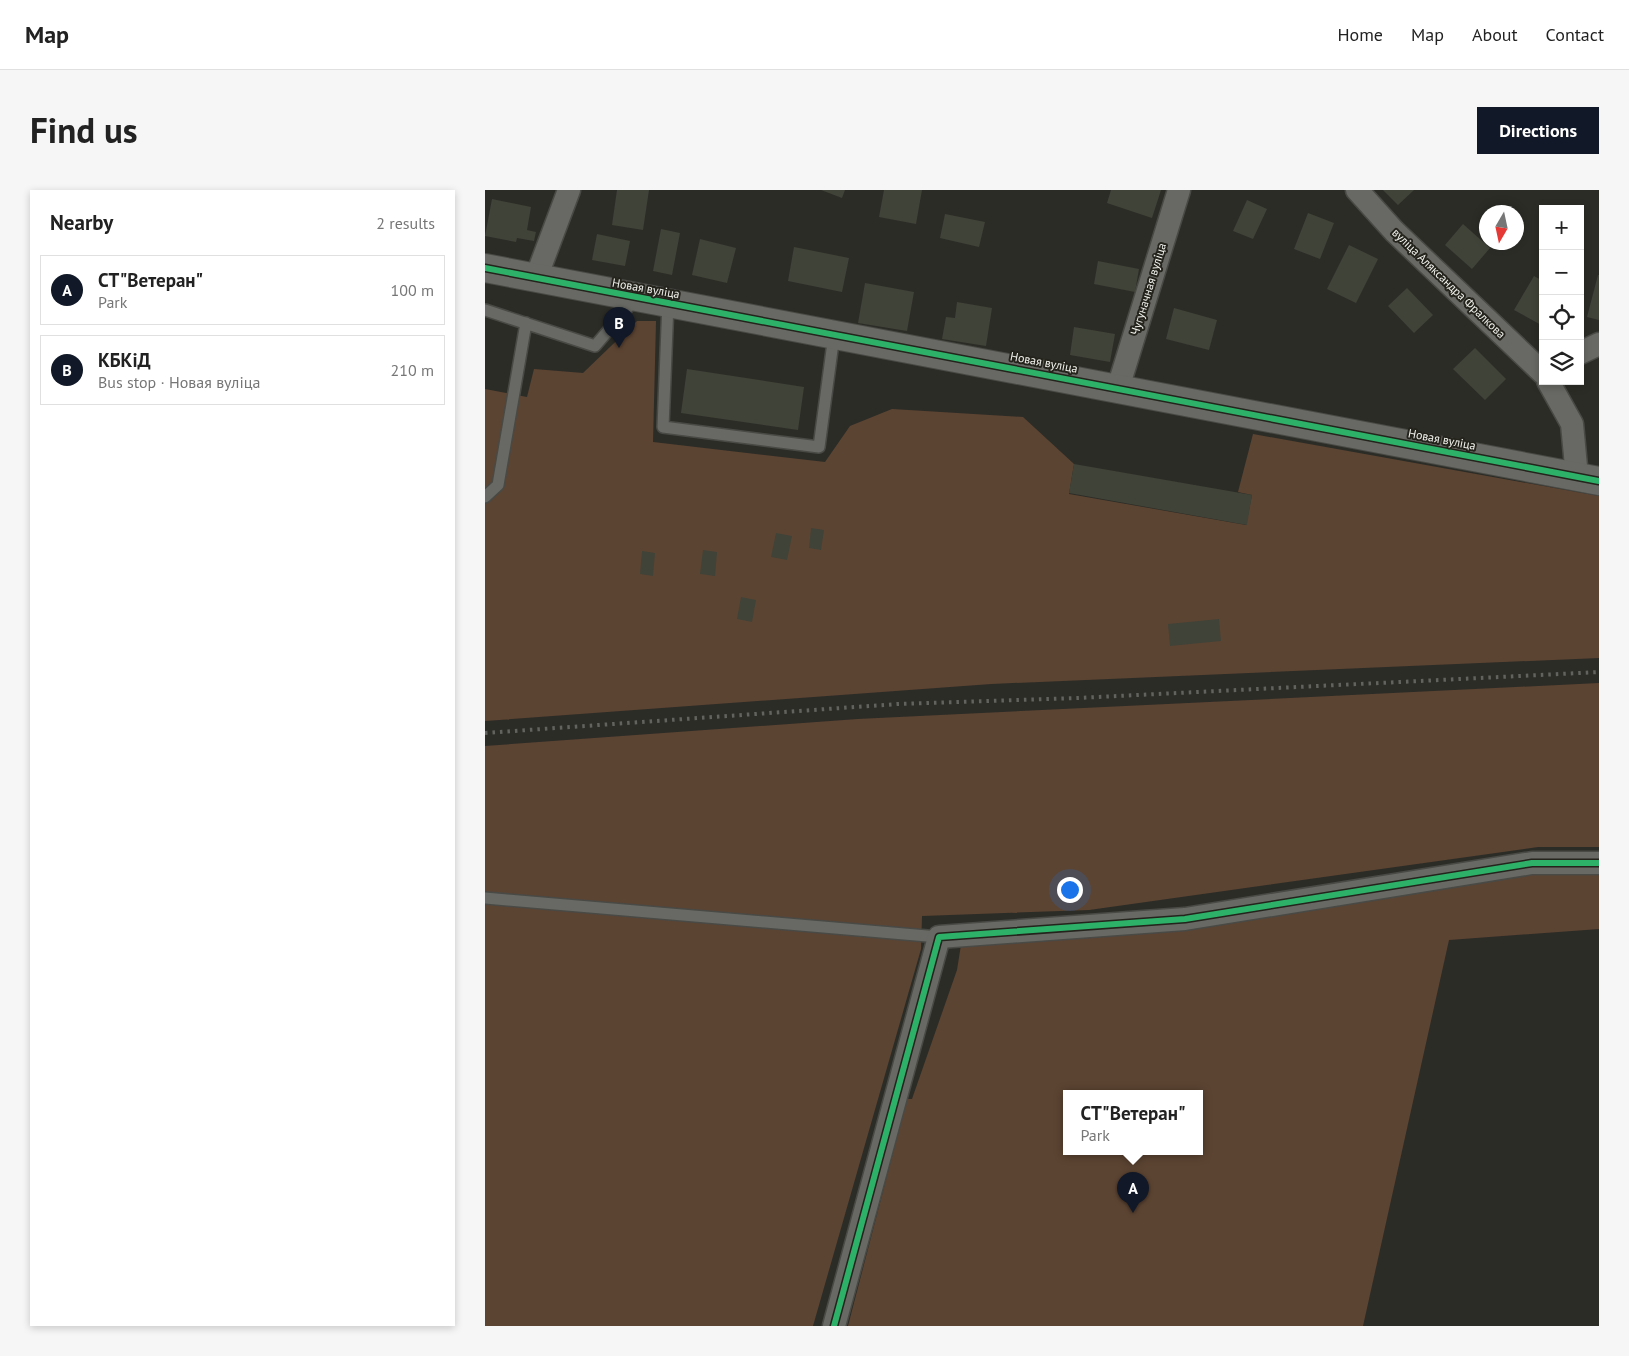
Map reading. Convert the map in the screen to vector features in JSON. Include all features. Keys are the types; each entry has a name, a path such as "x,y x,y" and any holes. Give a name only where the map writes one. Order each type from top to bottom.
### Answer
{"street":[{"path":"536,278 569,190"},
{"name":"Чугуначная вуліца","path":"1118,388 1179,190"},
{"name":"вуліца Аляксандра Фралкова","path":"1357,190 1394,231 1539,369"},
{"name":"Новая вуліца","path":"485,268 636,298 834,333 1588,479"},
{"path":"1584,351 1599,344"},
{"name":"вуліца Аляксандра Фралкова","path":"1550,385 1572,424 1588,479"},
{"path":"834,1326 939,938 1185,919 1532,862 1599,863"}],"lane":[{"path":"485,310 595,346 636,298"},
{"path":"668,303 663,427 819,447 834,333"},
{"path":"485,497 498,485 526,323"},
{"path":"485,898 939,938"}],"shaded area":[{"path":"637,321 656,321 653,442 825,462 850,426 892,409 1023,417 1074,464 1069,494 1246,525 1252,495 1238,492 1253,434 1599,496 1599,658 991,684 485,721 485,389 527,397 534,369 583,373"},
{"path":"1599,683 1599,847 1538,847 1089,910 922,916 921,949 813,1326 485,1326 485,746 858,719"},
{"path":"1528,871 1599,874 1599,929 1449,940 1363,1326 848,1326 907,1099 912,1099 957,970 961,945"}],"building":[{"path":"617,190 649,190 643,230 612,225"},
{"path":"821,190 845,190 842,198"},
{"path":"884,190 922,190 916,224 879,217"},
{"path":"1111,190 1161,190 1152,218 1107,203"},
{"path":"1383,190 1414,190 1398,205"},
{"path":"492,199 531,207 527,230 536,232 534,241 517,238 516,242 485,236"},
{"path":"1247,200 1267,209 1253,239 1233,231"},
{"path":"1308,213 1334,223 1320,259 1294,249"},
{"path":"945,214 985,222 979,247 940,238"},
{"path":"1463,224 1479,238 1479,250 1488,250 1472,269 1445,245"},
{"path":"661,229 680,233 672,275 653,271"},
{"path":"597,234 630,241 625,266 592,260"},
{"path":"700,239 736,248 727,283 692,275"},
{"path":"1349,245 1378,259 1356,303 1327,289"},
{"path":"794,247 849,258 842,292 788,281"},
{"path":"1098,261 1139,269 1135,292 1094,284"},
{"path":"1599,275 1599,320 1587,317"},
{"path":"1534,276 1539,279 1539,324 1514,310"},
{"path":"865,283 914,292 907,331 858,323"},
{"path":"1407,288 1433,315 1414,333 1388,306"},
{"path":"957,302 992,308 986,346 942,339 946,317 955,318"},
{"path":"1174,308 1217,320 1209,350 1166,339"},
{"path":"1074,327 1115,334 1110,362 1070,355"},
{"path":"1475,348 1506,379 1485,400 1453,369"},
{"path":"687,369 804,387 798,430 681,413"},
{"path":"1074,464 1252,495 1247,525 1069,493"},
{"path":"811,528 824,530 821,550 809,548"},
{"path":"776,533 792,536 787,560 771,557"},
{"path":"703,550 717,552 715,576 700,574"},
{"path":"642,551 655,553 653,576 640,574"},
{"path":"741,597 756,600 752,622 737,619"},
{"path":"1219,619 1221,641 1170,646 1168,624"}],"railway":[{"path":"485,733 898,704 1078,698 1599,672"}],"cycle path":[{"path":"485,268 1599,481"},
{"path":"834,1326 939,937 1185,919 1532,863 1599,863"}],"place":[{"name":"КБКіД","path":"619,348"},
{"name":"СТ\"Ветеран\"","path":"1133,1213"}]}
